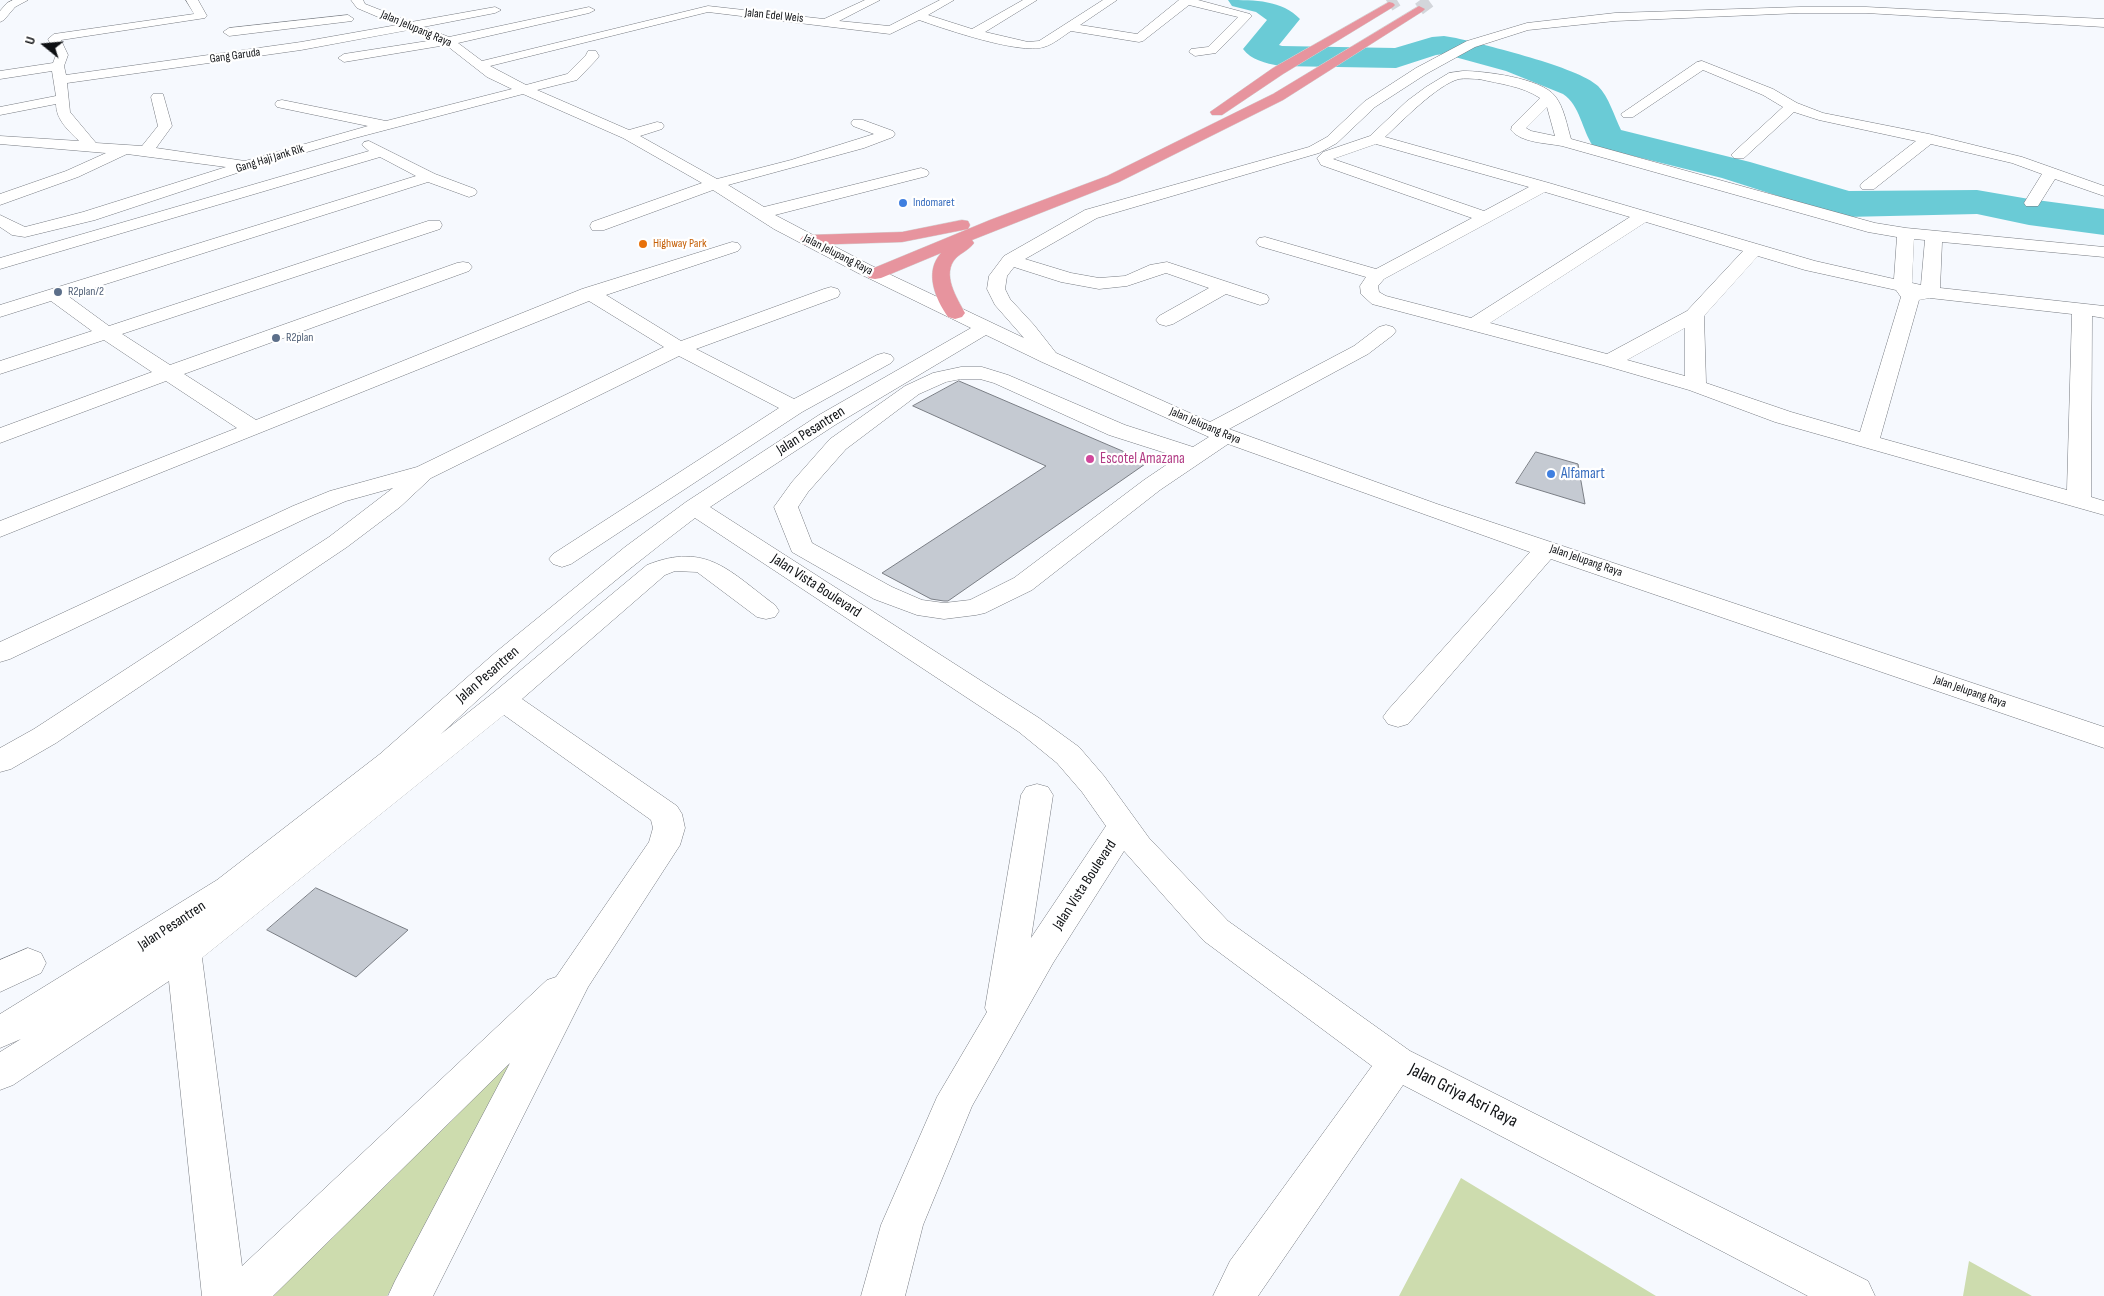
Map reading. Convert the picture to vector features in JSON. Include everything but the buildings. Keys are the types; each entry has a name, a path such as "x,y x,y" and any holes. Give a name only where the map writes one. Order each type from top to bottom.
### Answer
{"highway":[{"path":"870,272 964,225 1163,141 1212,115 1278,71 1389,5"},
{"path":"870,272 1113,179 1278,97 1419,9"},
{"path":"955,312 942,287 940,267 952,251 996,224"},
{"path":"809,240 902,238 964,225"}],"street":[{"path":"0,18 10,5 22,0"},
{"path":"92,148 69,122 63,112 59,73 62,55 54,39 201,16 192,0"},
{"path":"827,22 874,0"},
{"name":"Jalan Edel Weis","path":"480,64 709,4 762,15 890,30 948,0"},
{"path":"974,33 1031,0"},
{"path":"918,16 974,33 1035,46 1042,44 1111,0"},
{"path":"1070,27 1139,38 1186,0 1246,16 1212,50 1196,52"},
{"path":"676,2 695,7 709,4"},
{"name":"Jalan Jelupang Raya","path":"359,3 383,8 409,26 448,40 492,74 628,135 715,184 761,213 870,272 955,312 984,328 1218,433 1420,506 2104,738"},
{"path":"762,15 788,4"},
{"path":"229,32 318,24 383,8"},
{"name":"Gang Garuda","path":"0,75 59,73 301,46 495,10"},
{"path":"344,58 448,40 589,10"},
{"path":"1049,358 1002,301 996,289 998,276 1010,260 1090,214 1138,198 1288,159 1314,150 1332,140 1389,89 1471,44 1527,27 1614,11 1833,10 2098,23 2104,38"},
{"name":"Gang Haji Jank Rik","path":"0,220 18,231 36,230 89,216 246,165 572,77 593,56 592,54"},
{"path":"1628,114 1708,61 1792,106 1819,116 1856,125 1928,138 2017,160 2104,191"},
{"path":"1486,217 1326,162 1325,158 1328,155 1375,139 1412,104 1454,76 1471,75 1494,78 1534,88 1549,97 1554,107 1564,142"},
{"path":"146,151 164,126 158,97"},
{"path":"1549,97 1519,126 1518,130 1527,135 1564,142 1874,228 1934,236 2104,252"},
{"path":"0,111 63,99"},
{"path":"282,104 387,126"},
{"path":"1740,155 1792,106"},
{"path":"598,226 715,184 796,163 888,134 858,123"},
{"path":"628,135 657,126"},
{"path":"1868,186 1928,138"},
{"path":"1375,139 1543,186 1811,266 1915,292 2104,312"},
{"path":"0,140 146,151 246,165"},
{"path":"0,200 72,174 126,149"},
{"path":"0,264 375,149 429,177 469,192"},
{"path":"2032,202 2051,173"},
{"path":"761,213 921,174"},
{"path":"0,311 429,177"},
{"path":"1543,186 1378,275 1369,286 1370,294 1379,300 1610,361 1696,386 1774,414 1868,442 2104,508"},
{"path":"1473,326 1644,216"},
{"path":"0,368 434,225"},
{"path":"1906,233 1915,292"},
{"path":"1868,442 1934,236"},
{"path":"1265,242 1378,275"},
{"path":"0,530 589,293 732,248"},
{"path":"1610,361 1694,315 1755,248"},
{"path":"1010,260 1071,278 1097,283 1127,282 1158,267 1166,267 1260,300"},
{"path":"0,436 167,373 463,267"},
{"path":"1166,320 1224,287"},
{"path":"0,653 302,511 338,496 423,473 679,348 831,292"},
{"path":"589,293 679,348 794,407"},
{"path":"53,294 105,332 254,429"},
{"path":"2079,502 2082,310"},
{"path":"1694,315 1696,386"},
{"name":"Jalan Pesantren","path":"0,1032 33,1014 229,889 391,762 506,658 634,552 694,507 827,420 984,328"},
{"path":"1196,456 1117,430 1001,379 982,373 961,373 940,377 912,390 838,444 800,487 786,507 801,547 883,593 917,607 944,611 976,607 1023,584 1152,485 1196,456 1218,433 1361,350 1386,331"},
{"path":"562,559 794,407 884,359"},
{"path":"0,761 52,731 330,547 392,502 423,473"},
{"name":"Jalan Vista Boulevard","path":"694,507 1029,724 1068,755 1093,784 1123,826 1040,953 956,1097 902,1225 883,1296"},
{"path":"1398,717 1548,548"},
{"path":"0,1073 184,953 504,700 656,570 671,564 687,563 705,566 766,611"},
{"path":"410,1296 575,976 664,845 669,828 666,814 504,700"},
{"path":"1001,1019 1037,795"},
{"name":"Jalan Griya Asri Raya","path":"1123,826 1163,874 1216,931 1397,1063 1853,1296"},
{"path":"184,953 224,1296"},
{"path":"242,1296 575,976"},
{"path":"1235,1296 1245,1276 1397,1063"}],"green space":[{"path":"575,974 387,1296 255,1296"},
{"path":"1461,1178 1656,1296 1399,1296"},
{"path":"1969,1261 2032,1296 1963,1296"}],"waterway":[{"path":"1242,0 1266,6 1285,19 1259,49 1279,56 1396,58 1438,45 1474,51 1540,72 1576,87 1585,93 1606,138 1736,170 1846,204 1977,202 2029,212 2104,222"}],"tunnel":[{"path":"1389,5 1397,0"},
{"path":"1419,9 1431,0"}],"place":[{"name":"Indomaret","path":"903,203"},
{"name":"Highway Park","path":"643,244"},
{"name":"R2plan/2","path":"58,292"},
{"name":"R2plan","path":"276,338"},
{"name":"Escotel Amazana","path":"1090,459"},
{"name":"Alfamart","path":"1551,474"}]}
